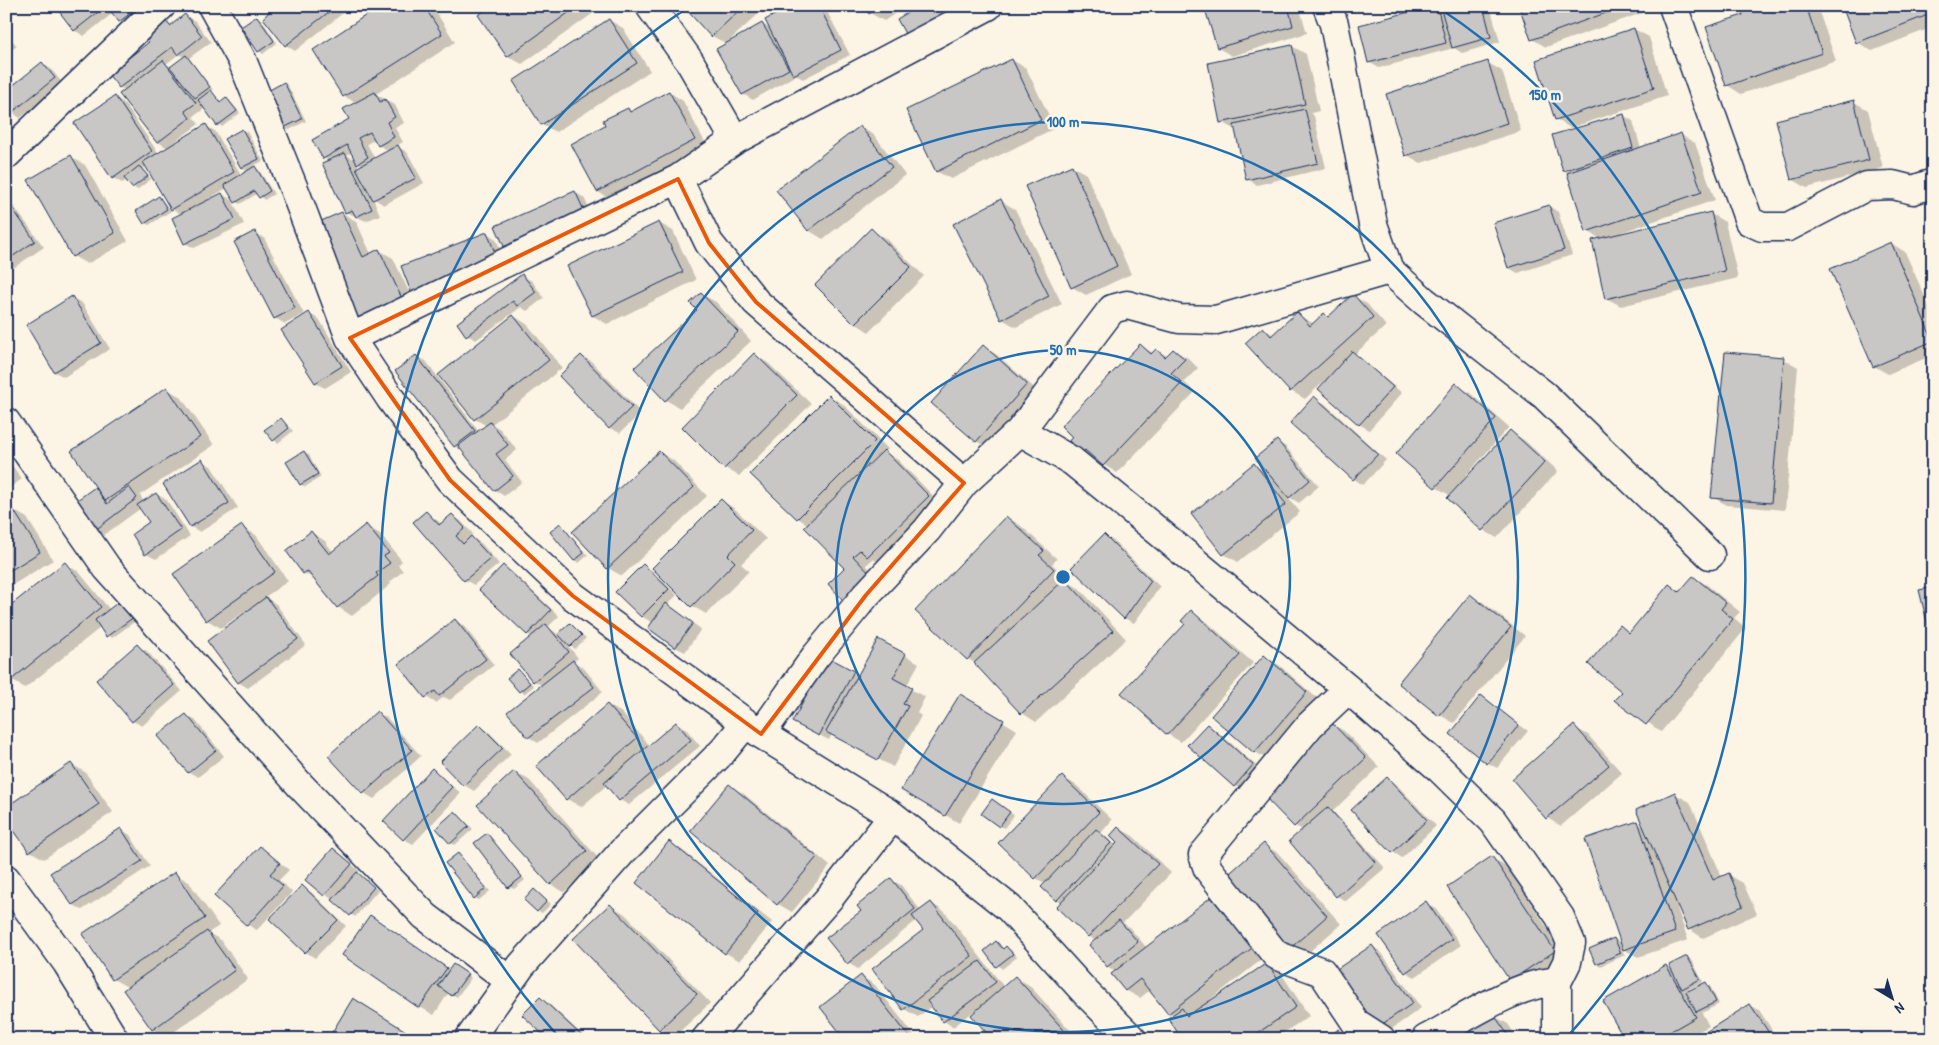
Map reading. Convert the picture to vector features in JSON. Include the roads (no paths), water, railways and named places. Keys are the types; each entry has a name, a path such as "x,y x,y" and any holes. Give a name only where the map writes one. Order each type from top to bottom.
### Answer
{"street":[{"path":"6,155 162,6"},
{"path":"212,6 242,60 296,194 350,338 390,398 450,480 573,596 753,729 893,816 1009,908 1086,993 1132,1039"},
{"path":"650,6 690,62 735,140"},
{"path":"350,338 678,179 735,140 988,6"},
{"path":"1327,6 1334,24 1373,224 1389,270 1424,301 1544,395 1710,555"},
{"path":"1673,6 1749,221 1762,227 1788,227 1867,186 1894,185 1913,190 1933,183"},
{"path":"678,179 709,244 756,302 964,483"},
{"path":"469,1039 521,966 622,852 723,751 753,729 853,611 927,530 964,483 1020,431 1112,309 1127,304 1179,319 1216,320 1389,270"},
{"path":"6,422 107,568 299,784 425,916 510,981"},
{"path":"1020,431 1072,461 1348,688 1440,769 1493,821 1560,917 1570,943 1567,962 1557,982 1557,1039"},
{"path":"1348,688 1310,725 1203,855 1208,869 1276,955 1322,972 1356,1023 1381,1039"},
{"path":"722,1033 893,816"},
{"path":"6,879 67,963 114,1039"},
{"path":"1426,1039 1524,987 1544,982 1557,982"}]}
